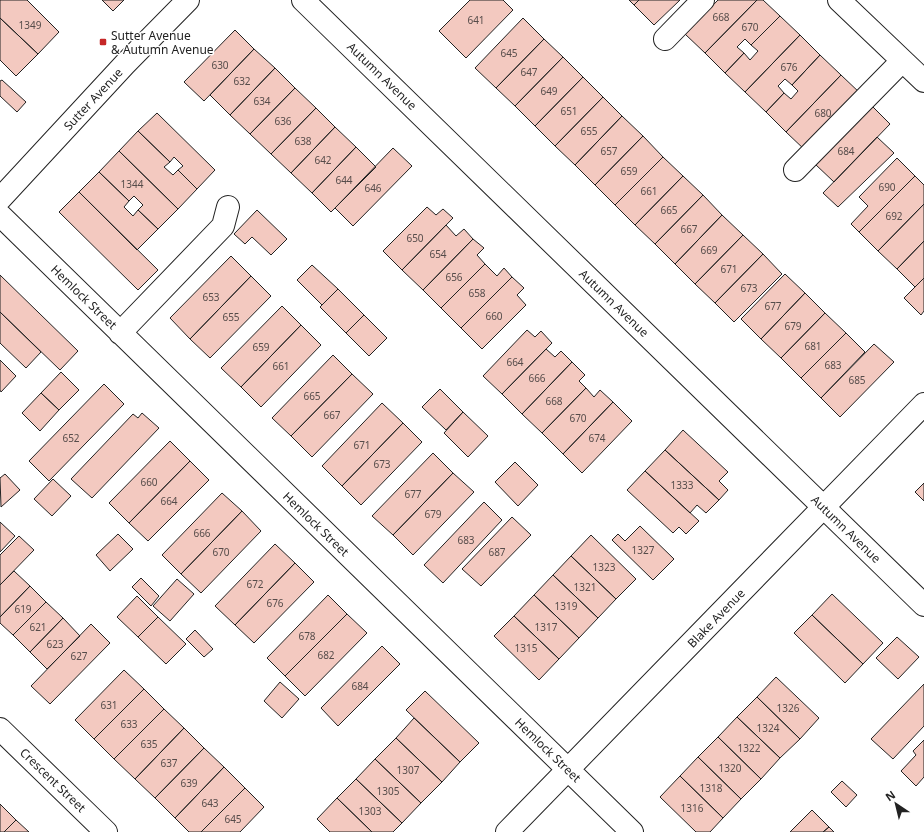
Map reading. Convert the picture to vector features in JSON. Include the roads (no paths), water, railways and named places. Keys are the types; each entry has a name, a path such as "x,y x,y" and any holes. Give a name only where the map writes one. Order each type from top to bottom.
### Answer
{"street":[{"name":"Sutter Avenue","path":"0,199 125,64 188,0"},
{"name":"Autumn Avenue","path":"303,0 924,605"},
{"path":"665,39 703,0"},
{"path":"839,0 924,81"},
{"path":"795,170 902,61"},
{"path":"120,332 223,226 228,206"},
{"name":"Hemlock Street","path":"0,215 632,832"},
{"name":"Blake Avenue","path":"507,832 924,404"},
{"name":"Crescent Street","path":"0,729 106,832"}],"place":[{"name":"Sutter Avenue & Autumn Avenue","path":"103,42"}]}
